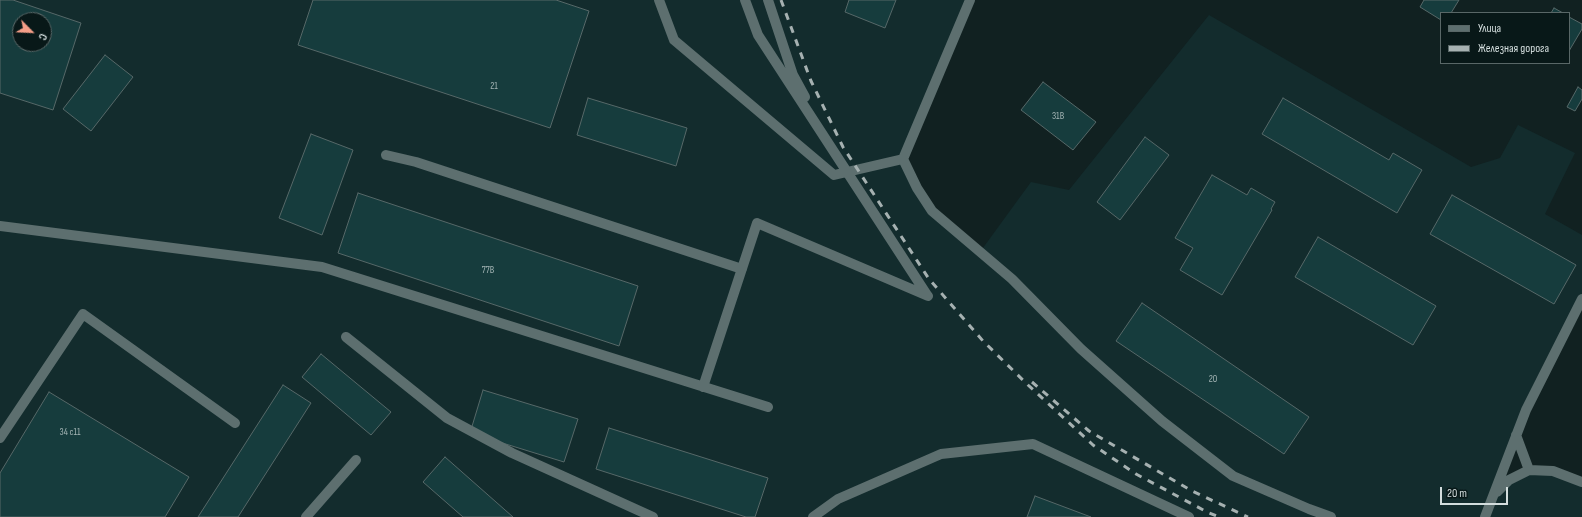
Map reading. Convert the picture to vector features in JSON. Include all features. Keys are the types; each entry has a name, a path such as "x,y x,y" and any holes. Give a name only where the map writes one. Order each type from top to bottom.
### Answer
{"street":[{"path":"659,0 674,40 834,175 845,168 903,159"},
{"path":"703,387 756,223 928,296 758,35 745,0"},
{"path":"768,0 793,75 845,168"},
{"path":"970,0 903,159 917,188 932,211 1012,279 1081,349 1162,421 1233,476 1331,517"},
{"path":"386,155 416,162 742,269"},
{"path":"0,226 322,266 768,408"},
{"path":"1485,517 1526,410 1582,299"},
{"path":"0,438 84,314 235,423"},
{"path":"346,337 447,418 512,453 653,517"},
{"path":"1516,435 1529,470"},
{"path":"813,517 838,499 941,454 1033,444 1189,517"},
{"path":"306,517 356,460"},
{"path":"1493,497 1509,480 1529,470 1553,471 1582,482"}],"shaded area":[{"path":"0,0 970,0 903,159 932,211 980,252 1031,182 1069,190 1209,15 1471,167 1500,158 1518,125 1575,153 1545,214 1582,235 1582,299 1526,410 1493,495 1529,470 1582,482 1582,517 0,517"}],"building":[{"path":"0,0 13,0 48,12 12,12 12,52 52,52 52,13 81,23 53,110 0,93"},
{"path":"313,0 556,0 589,11 550,128 298,45"},
{"path":"849,0 896,0 885,28 845,12"},
{"path":"1424,0 1459,0 1452,12 1440,12 1440,19 1420,7"},
{"path":"1554,8 1561,12 1552,12"},
{"path":"1570,18 1582,24 1582,29 1570,49"},
{"path":"105,55 133,77 91,131 63,109"},
{"path":"1043,82 1096,122 1073,150 1021,110"},
{"path":"1578,87 1582,90 1582,99 1575,111 1567,107"},
{"path":"588,98 687,128 676,166 577,135"},
{"path":"1283,98 1389,160 1393,153 1422,170 1397,213 1262,134"},
{"path":"311,134 353,150 322,235 279,218"},
{"path":"1145,137 1169,155 1120,220 1097,202"},
{"path":"1212,175 1247,195 1251,188 1275,202 1271,209 1272,210 1222,295 1180,270 1193,248 1175,238"},
{"path":"358,193 638,286 619,346 338,253"},
{"path":"1452,195 1576,265 1554,304 1430,234"},
{"path":"1318,237 1436,306 1413,345 1295,277"},
{"path":"1142,303 1309,417 1284,454 1116,341"},
{"path":"321,354 391,412 371,435 302,377"},
{"path":"283,385 311,403 238,517 198,517"},
{"path":"483,390 578,419 564,462 470,433"},
{"path":"49,392 189,477 165,517 0,517 0,473"},
{"path":"609,428 768,478 755,517 746,517 596,469"},
{"path":"445,457 513,517 463,517 423,482"},
{"path":"1035,496 1091,517 1027,517"}],"railway":[{"path":"781,0 811,81 843,147 929,279 983,341 1093,445 1136,474 1219,517"},
{"path":"1032,382 1089,431 1192,491 1248,517"}]}
